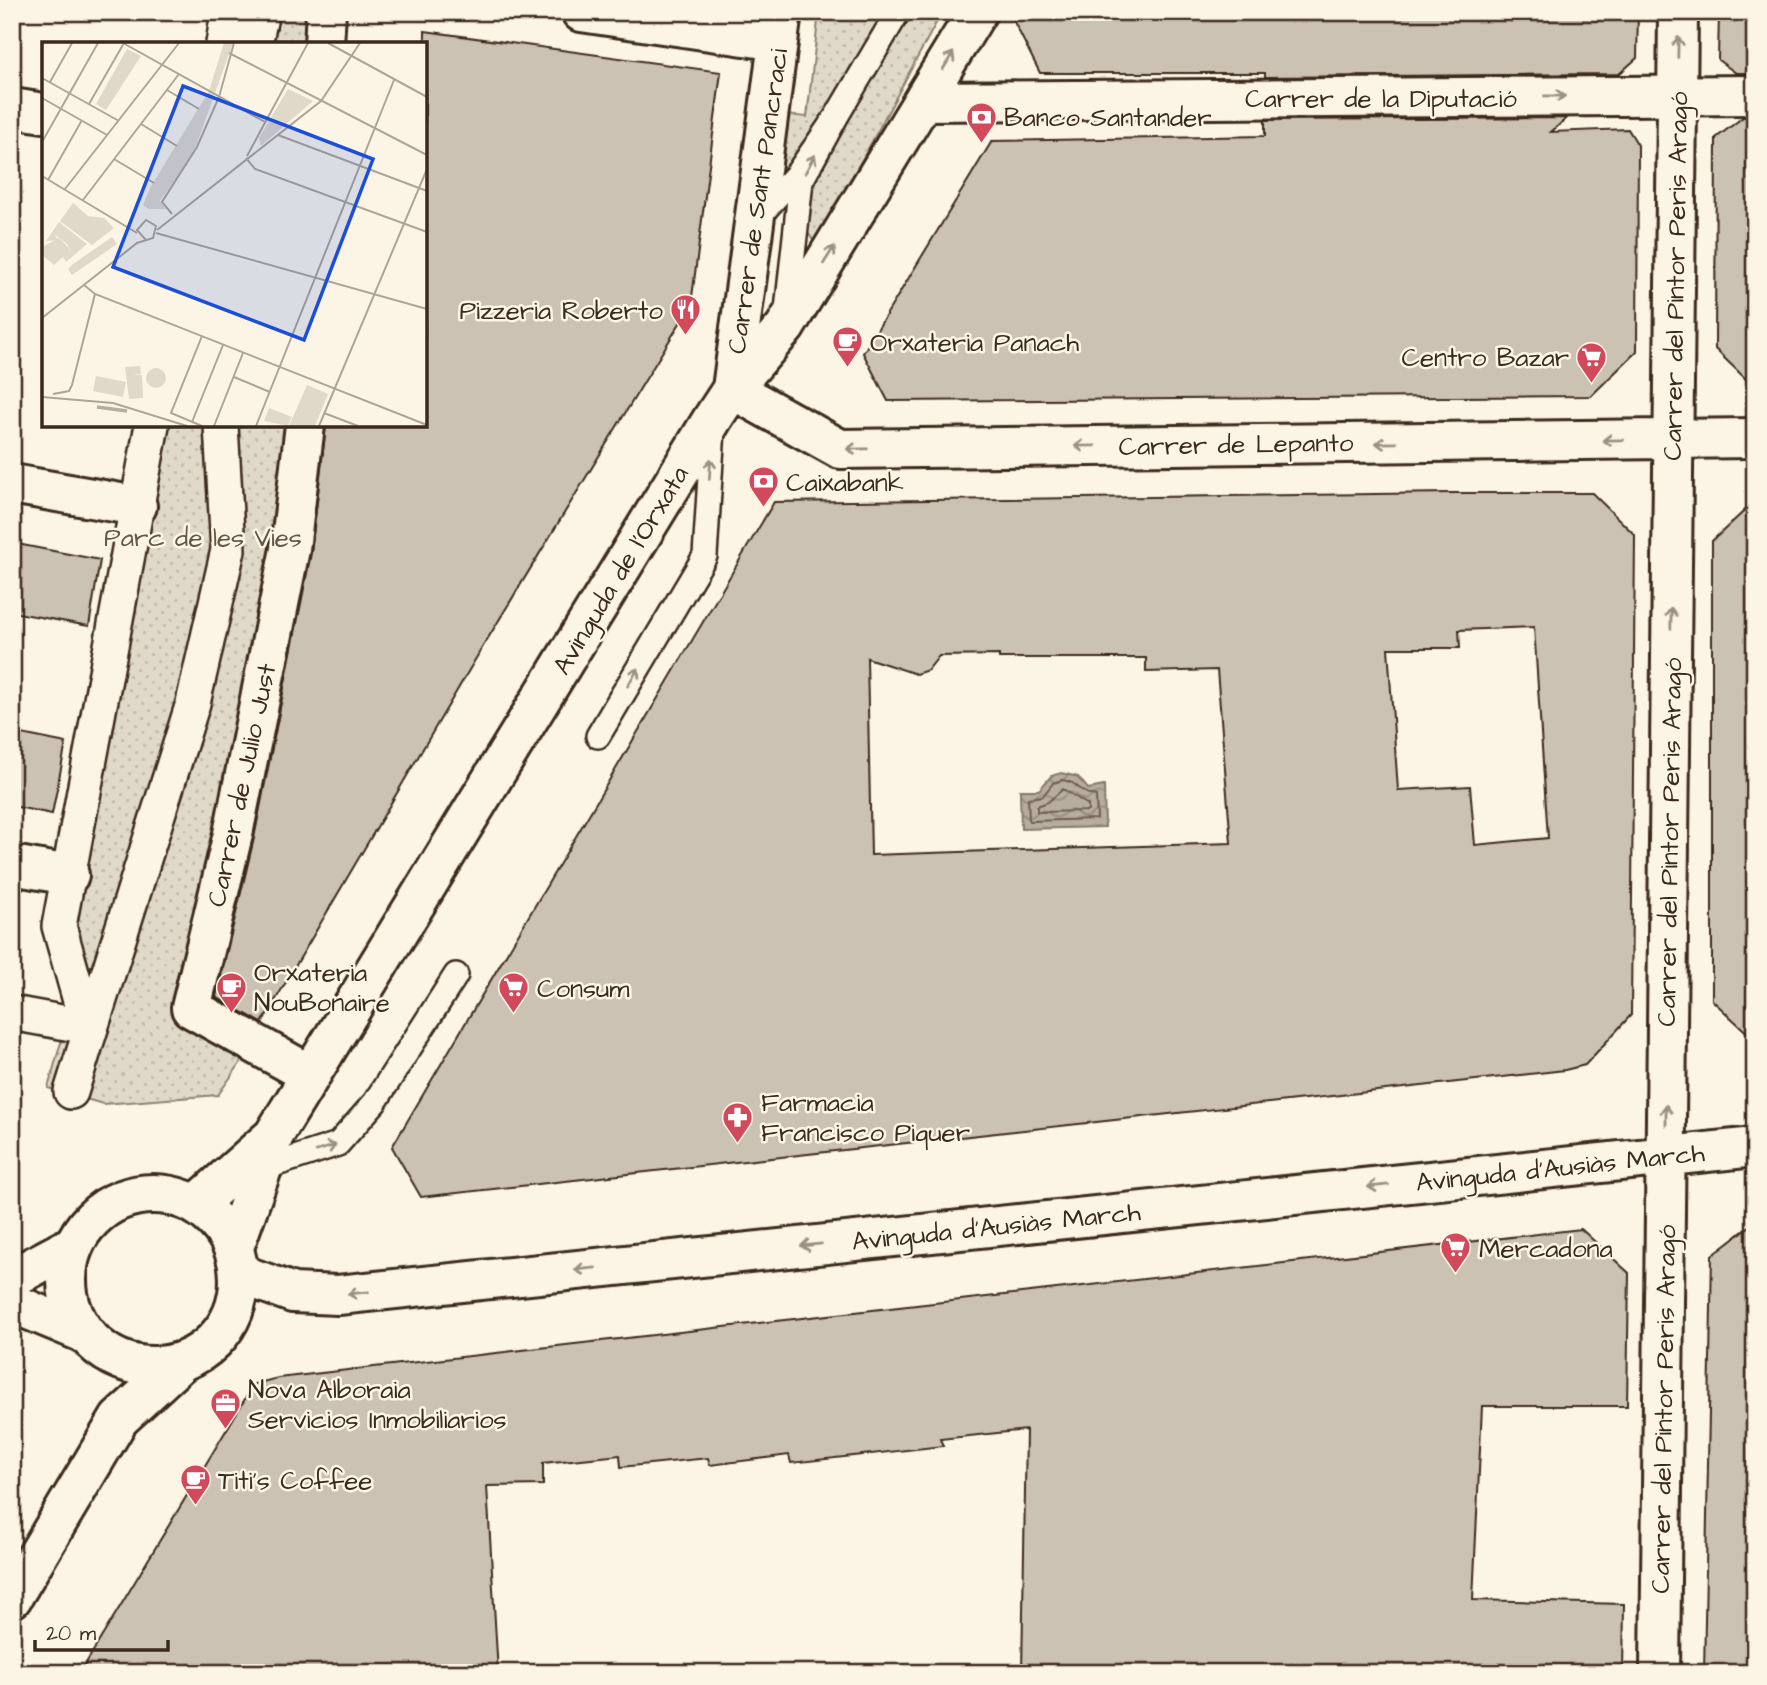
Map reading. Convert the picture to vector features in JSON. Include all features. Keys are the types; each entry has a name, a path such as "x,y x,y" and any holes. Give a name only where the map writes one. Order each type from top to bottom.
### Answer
{"street":[{"path":"222,42 228,12"},
{"path":"255,42 262,12"},
{"path":"324,42 326,12"},
{"path":"581,12 780,27"},
{"name":"Avinguda de l'Orxata","path":"237,1260 268,1152 310,1075 723,404 785,327 977,12"},
{"name":"Carrer del Pintor Peris Aragó","path":"1660,1673 1678,12"},
{"name":"Carrer de Sant Pancraci","path":"723,404 754,222 780,27"},
{"name":"Carrer de la Diputació","path":"924,101 1755,95"},
{"path":"12,108 42,113"},
{"name":"Carrer de Lepanto","path":"723,404 840,449 1755,438"},
{"path":"89,1030 60,926 152,427"},
{"path":"71,1092 193,703 228,550 221,427"},
{"name":"Carrer de Julio Just","path":"305,427 290,549 233,834 191,1008 310,1075"},
{"path":"12,484 137,506"},
{"path":"12,865 69,876"},
{"path":"12,1013 89,1030"},
{"name":"Avinguda d'Ausiàs March","path":"237,1260 293,1293 338,1295 1755,1147"},
{"name":"Avinguda de l'Orxata","path":"197,1204 268,1152"},
{"path":"12,1598 119,1419 181,1362 206,1349 226,1328 237,1302 237,1260 219,1222 197,1204 170,1194 141,1194 113,1202 90,1220 74,1245 68,1267 67,1290 73,1312 96,1343 119,1419"},
{"path":"12,1278 74,1245"},
{"path":"12,1303 96,1343 130,1364 156,1366 181,1362"}],"lane":[{"path":"785,327 801,181 898,12"},
{"path":"754,222 796,175 836,117"},
{"path":"598,736 705,556 723,404"},
{"path":"268,1152 338,1144 375,1102 456,975"}],"green space":[{"path":"213,12 325,12 323,42 208,42"},
{"path":"819,12 942,12 816,245 776,184 786,115 807,117"},
{"name":"Parc de les Vies","path":"136,427 298,427 290,549 174,1008 246,1055 218,1095 103,1104 48,1088 67,1021 47,933"}],"water":[{"path":"1061,773 1078,777 1088,789 1104,786 1105,827 1021,829 1020,790 1039,790 1051,776"}],"building":[{"path":"1009,12 1638,12 1637,58 1619,74 1265,77 1265,73 1040,73"},
{"path":"1719,12 1755,12 1755,73 1736,73 1718,60"},
{"path":"425,31 721,72 691,305 482,648 262,1023 216,997 254,838 311,553 326,427 427,427"},
{"path":"1743,117 1755,117 1755,388 1715,349 1716,138"},
{"path":"1567,118 1551,132 1628,129 1638,145 1637,351 1591,396 888,401 863,353 992,141 1265,136 1265,120"},
{"path":"1592,493 1635,535 1631,1015 1585,1065 1565,1070 421,1197 392,1147 774,502","holes":["1534,627 1548,838 1475,845 1470,786 1398,790 1388,648 1460,648 1459,630","999,655 999,658 1146,658 1146,672 1217,670 1231,843 871,855 867,658 916,674 928,670 939,656"]},
{"path":"1755,501 1755,1040 1712,1000 1712,541"},
{"path":"12,543 100,560 89,626 12,612"},
{"path":"12,732 66,743 52,814 12,806"},
{"path":"1755,1222 1755,1673 1704,1673 1712,1255"},
{"path":"1581,1229 1629,1273 1627,1406 1482,1406 1473,1600 1624,1604 1623,1673 1022,1673 1026,1430 940,1439 943,1446 791,1463 789,1455 710,1465 708,1458 621,1467 620,1455 543,1463 543,1485 487,1486 498,1673 80,1673 254,1384 278,1378"}],"place":[{"name":"Banco Santander","path":"981,144"},
{"name":"Pizzeria Roberto","path":"686,337"},
{"name":"Orxateria Panach","path":"847,369"},
{"name":"Centro Bazar","path":"1592,384"},
{"name":"Caixabank","path":"763,509"},
{"name":"Orxateria NouBonaire","path":"231,1014"},
{"name":"Consum","path":"514,1015"},
{"name":"Farmacia Francisco Piquer","path":"738,1144"},
{"name":"Mercadona","path":"1456,1275"},
{"name":"Nova Alboraia Servicios Inmobiliarios","path":"225,1431"},
{"name":"Titi's Coffee","path":"195,1507"}]}
